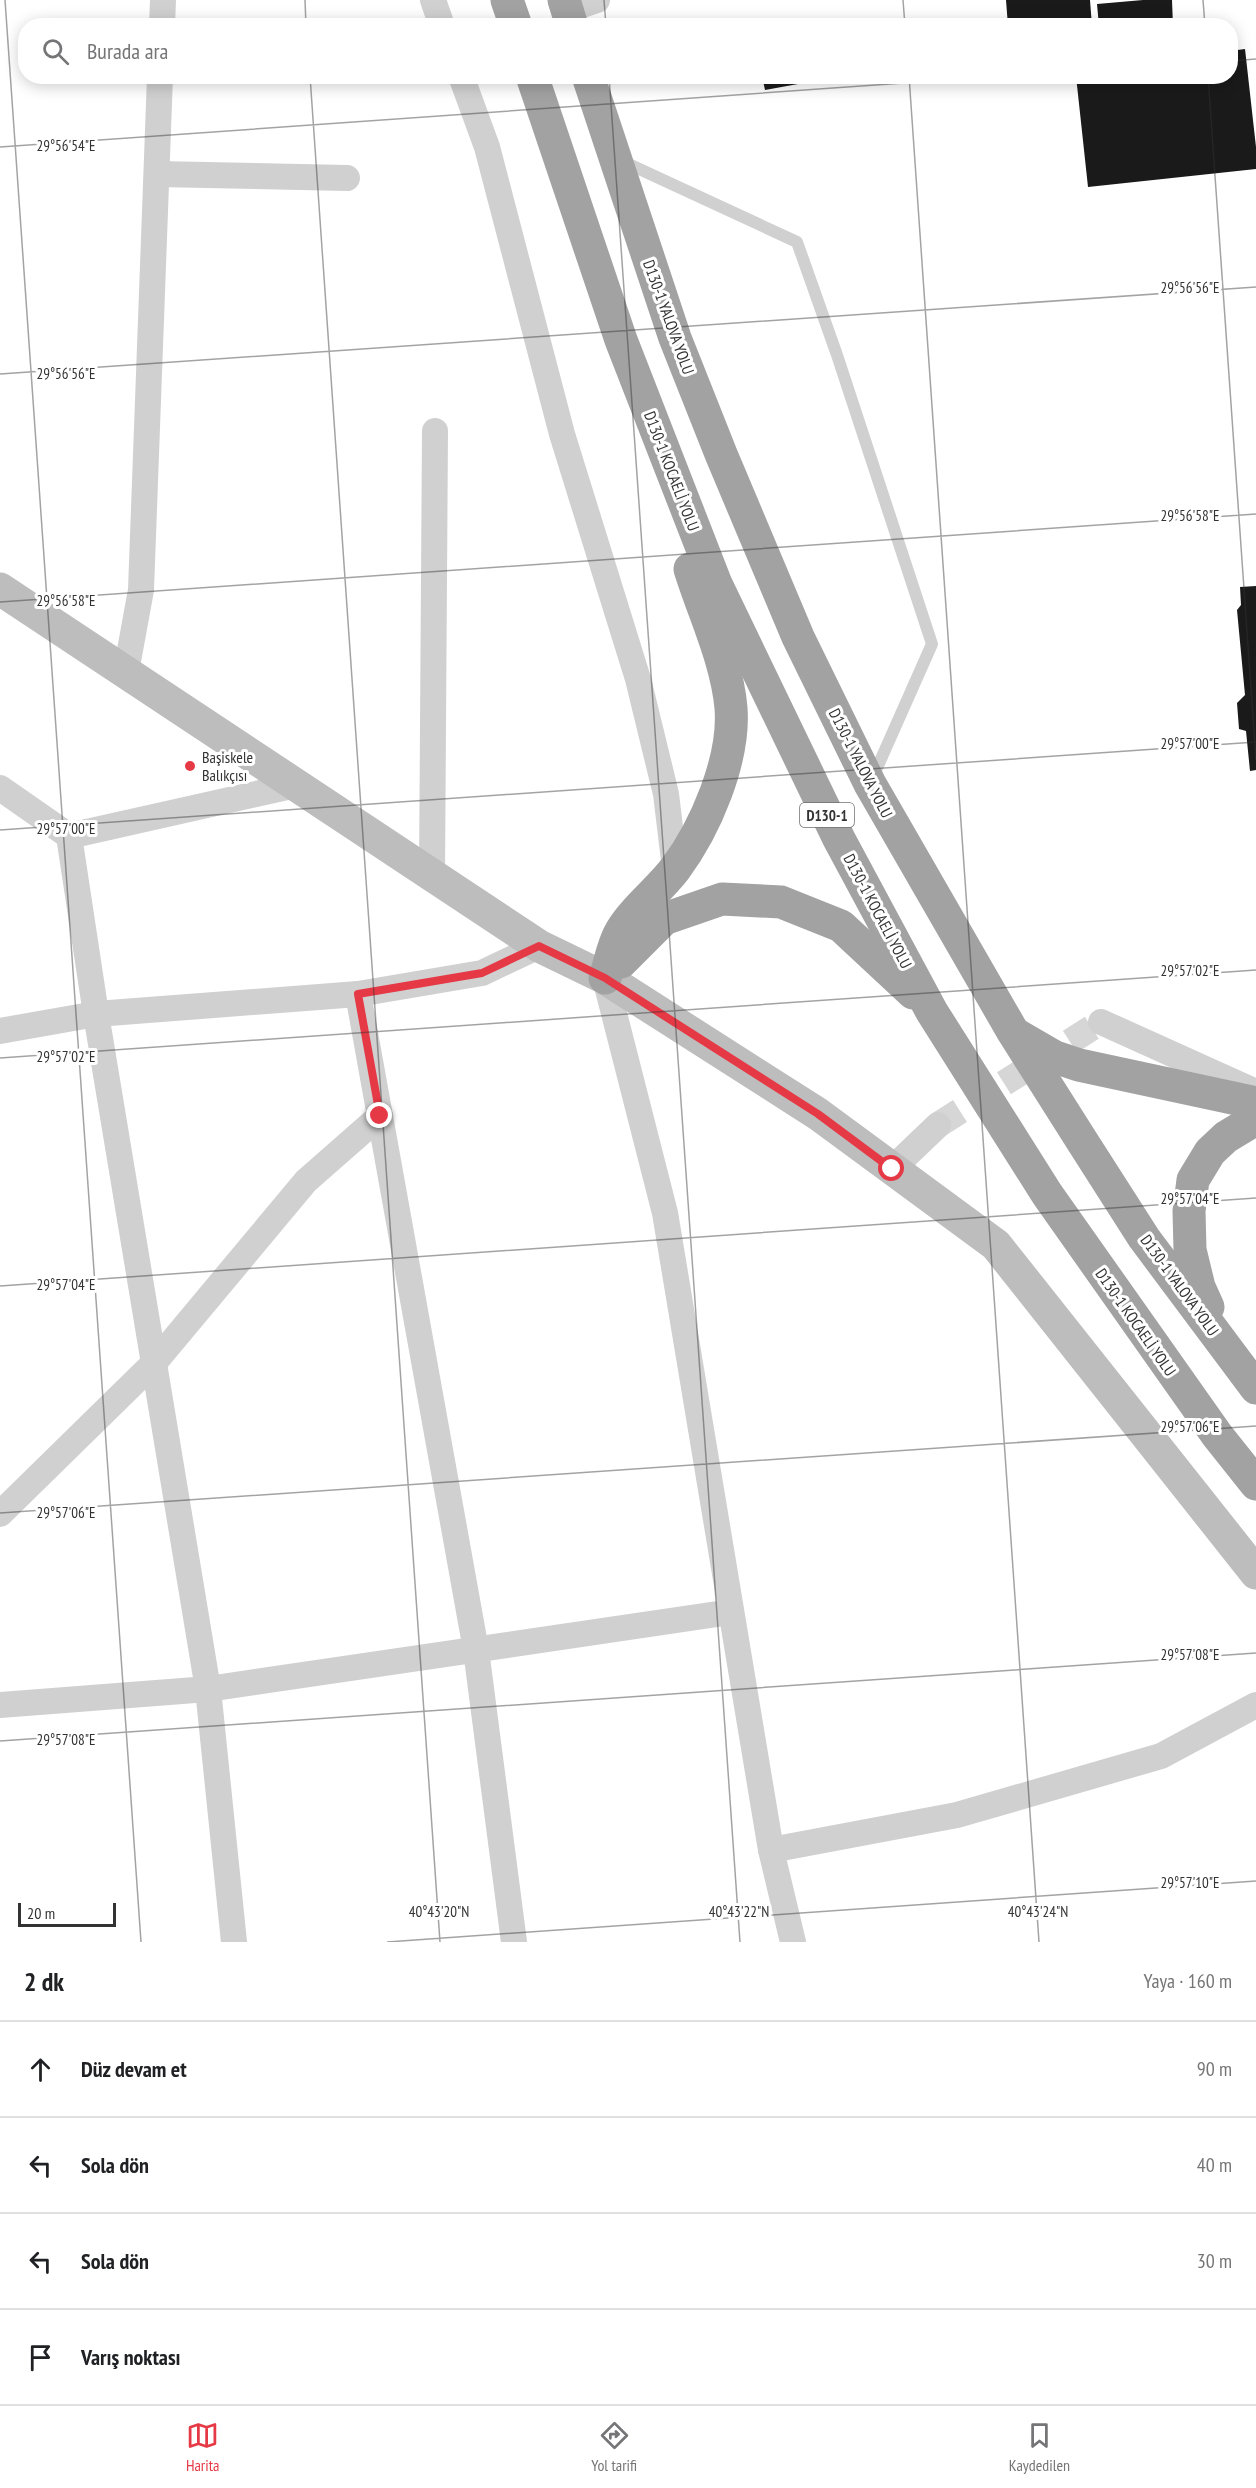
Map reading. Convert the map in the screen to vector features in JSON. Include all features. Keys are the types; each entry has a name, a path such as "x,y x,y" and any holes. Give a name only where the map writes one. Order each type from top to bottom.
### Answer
{"highway":[{"path":"507,0 513,18"},
{"name":"D130-1 KOCAELİ YOLU","path":"535,84 621,340 716,584 839,839 932,1012 1047,1194 1216,1436 1256,1484"},
{"name":"D130-1 YALOVA YOLU","path":"591,84 675,338 798,637 870,784 1013,1032 1144,1238 1247,1376"},
{"path":"605,978 621,931 675,869 702,826 721,776 729,738 731,711 727,682 640,420 621,340"},
{"path":"605,978 664,919 722,899 782,902 841,926 932,1012"},
{"path":"1013,1032 1055,1057 1078,1065 1256,1103"},
{"path":"1247,1376 1199,1287 1190,1250 1189,1211 1193,1180 1210,1152 1226,1137 1256,1119"}],"main road":[{"path":"0,589 539,946 605,978 818,1114 996,1245 1256,1572"}],"street":[{"path":"162,18 163,0"},
{"path":"433,0 439,18"},
{"path":"126,672 141,590 160,84"},
{"path":"464,84 487,147 562,434 638,679 666,794 675,869"},
{"path":"157,174 347,178"},
{"path":"432,875 435,431"},
{"path":"69,836 296,785"},
{"path":"0,788 69,836 96,1014 208,1689 234,1942"},
{"path":"0,1031 96,1014 358,994 482,973 539,946"},
{"path":"605,978 665,1213 771,1850 793,1942"},
{"path":"358,994 476,1650 514,1942"},
{"path":"1101,1022 1256,1092"},
{"path":"0,1514 155,1362 306,1180 380,1116"},
{"path":"892,1169 938,1125"},
{"path":"0,1705 208,1689 731,1612"},
{"path":"771,1850 957,1815 1161,1756 1256,1705"}],"lane":[{"path":"614,158 797,242 837,355 932,644 870,784"}],"building":[{"path":"1006,0 1090,0 1091,18 1007,18"},
{"path":"1172,0 1173,18 1098,18 1097,4"},
{"path":"1245,49 1256,147 1256,169 1088,187 1077,84 1238,84 1238,50"},
{"path":"764,84 798,84 765,90"},
{"path":"1256,586 1256,770 1250,771 1246,731 1239,729 1237,703 1245,695 1237,610 1241,605 1240,587"}],"tunnel":[{"path":"938,1125 1101,1022"}],"place":[{"name":"Başiskele Balıkçısı","path":"190,766"}],"route":[{"path":"380,1116 358,994 482,973 539,946 605,978 818,1114 892,1169"}]}
